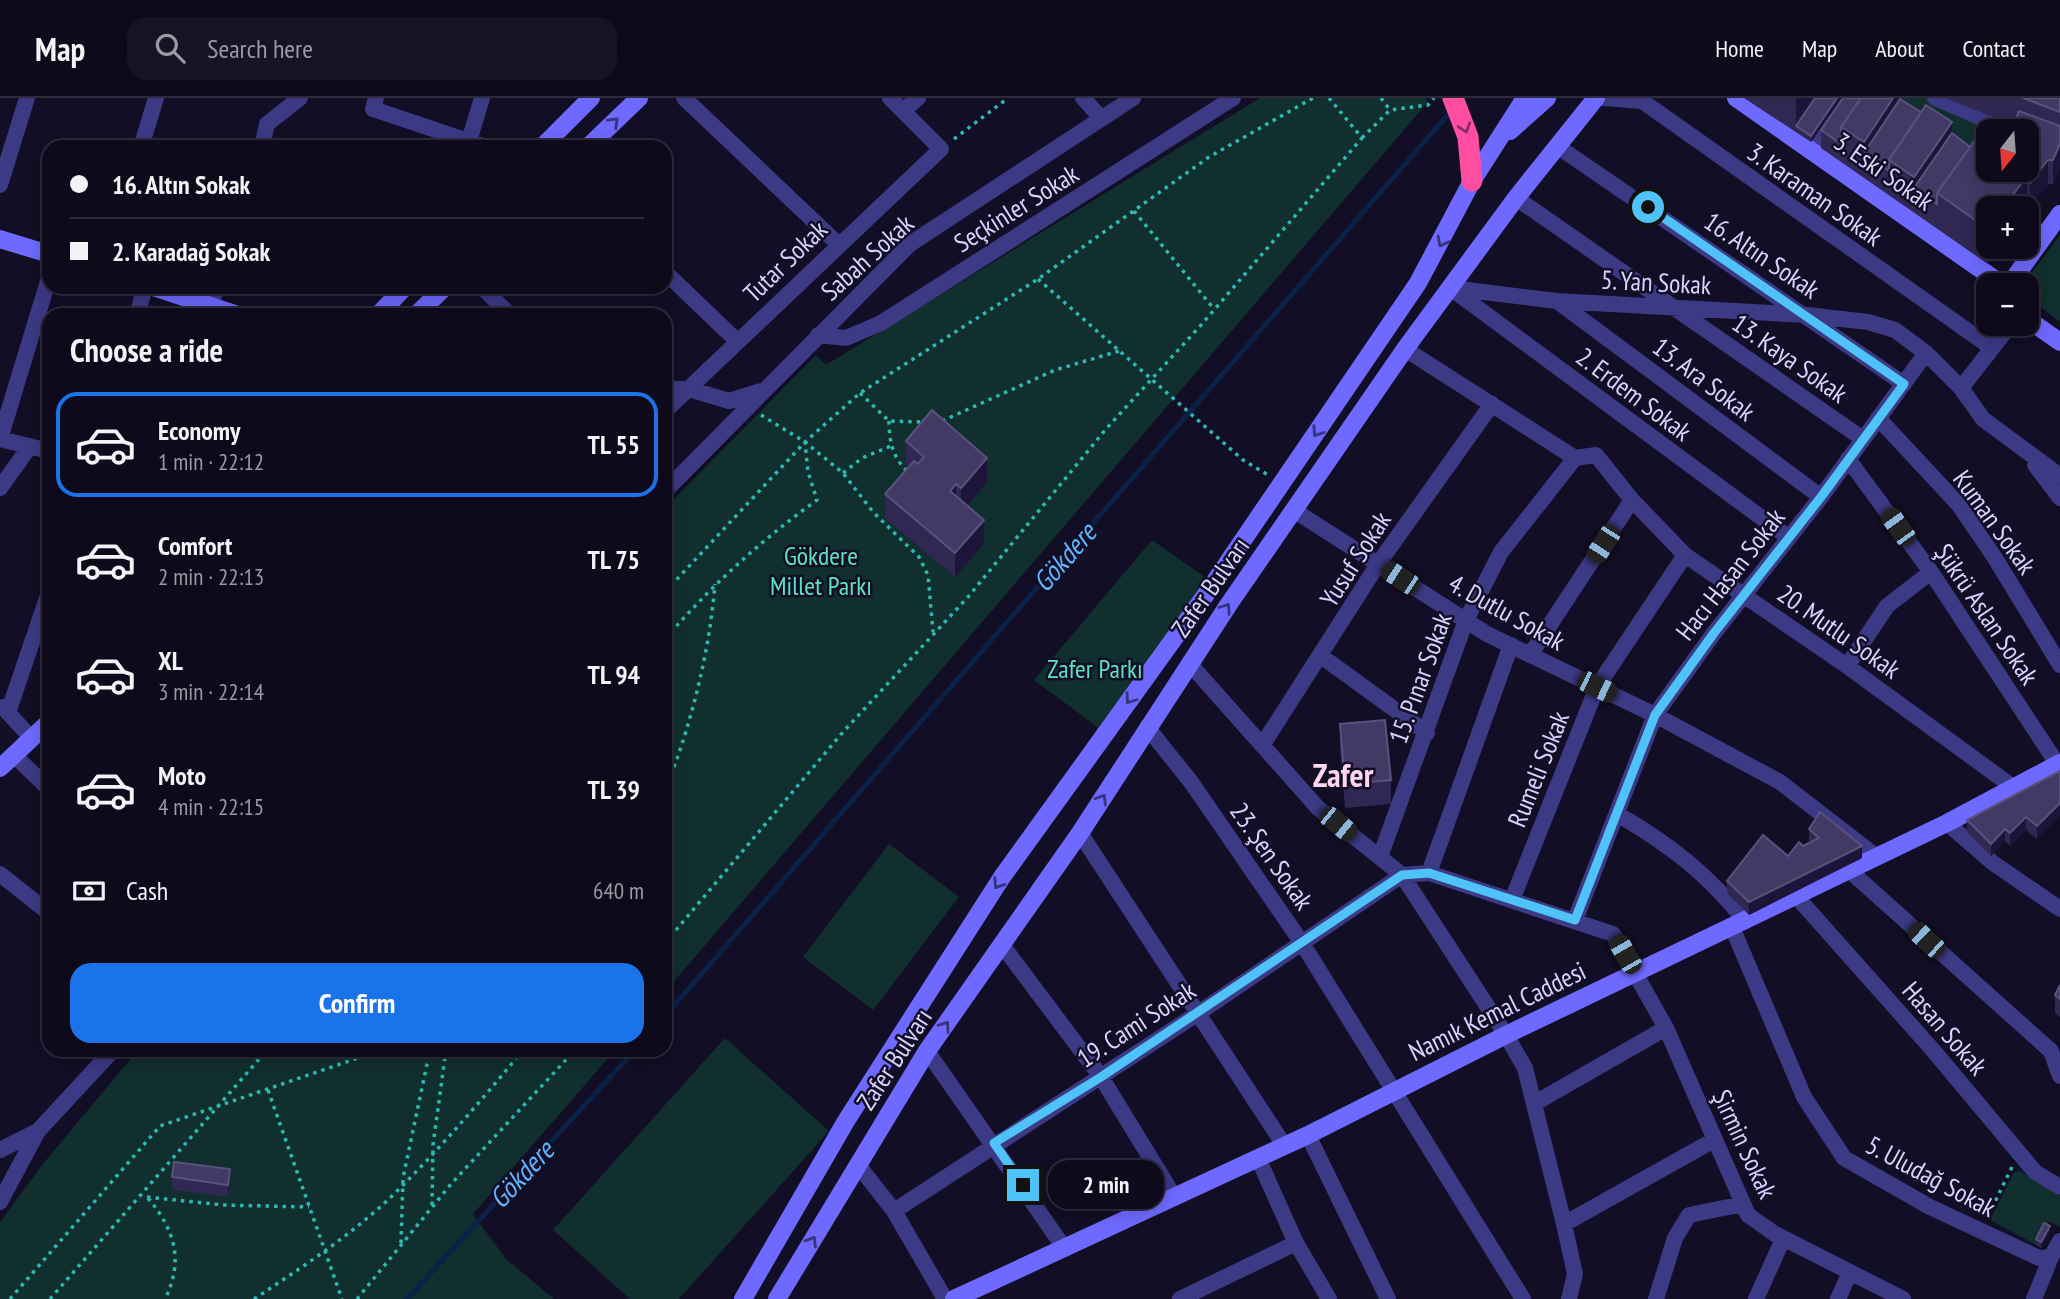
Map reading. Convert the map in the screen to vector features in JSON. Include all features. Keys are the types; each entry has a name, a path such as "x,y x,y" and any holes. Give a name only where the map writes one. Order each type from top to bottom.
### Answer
{"highway":[{"path":"1453,98 1468,137 1471,171"}],"main road":[{"path":"549,140 591,98"},
{"path":"596,140 639,98"},
{"name":"Zafer Bulvarı","path":"1505,134 1525,98"},
{"name":"Zafer Bulvarı","path":"743,1299 846,1121 1002,877 1282,483 1418,283 1471,171 1505,134 1527,118 1546,98"},
{"name":"Zafer Bulvarı","path":"777,1299 927,1051 1080,833 1189,663 1405,349 1516,198 1596,98"},
{"name":"3. Eski Sokak","path":"1736,98 1986,273"},
{"path":"2018,273 2060,214"},
{"path":"0,239 42,252"},
{"path":"173,294 214,308"},
{"path":"385,308 398,294"},
{"path":"423,308 438,294"},
{"path":"2039,327 2060,342"},
{"path":"0,768 42,729"},
{"name":"Namık Kemal Caddesi","path":"954,1299 1308,1135 1393,1090 1947,823 2059,765"}],"street":[{"path":"0,185 27,98"},
{"path":"143,140 156,98"},
{"path":"264,140 267,124 300,98"},
{"path":"469,140 482,98"},
{"path":"684,98 838,244"},
{"path":"890,98 942,149"},
{"path":"903,111 918,98"},
{"path":"1083,98 1101,118"},
{"name":"Sabah Sokak","path":"672,484 910,244 1133,98"},
{"name":"Seçkinler Sokak","path":"818,335 846,338 881,323 1232,98"},
{"name":"3. Karaman Sokak","path":"1604,98 1642,102 1992,348"},
{"path":"1809,151 1845,98"},
{"path":"1935,98 1983,119"},
{"path":"374,103 466,140"},
{"name":"16. Altın Sokak","path":"1557,146 1904,384"},
{"name":"Tutar Sokak","path":"672,405 838,244 942,149"},
{"name":"13. Kaya Sokak","path":"1516,198 1863,439"},
{"path":"672,279 737,341"},
{"name":"5. Yan Sokak","path":"1451,288 1557,300 1807,315 1868,322 1895,330 1926,353 1961,388 1983,419 2060,476"},
{"name":"2. Erdem Sokak","path":"1451,288 1788,538"},
{"path":"42,449 0,439 44,294"},
{"path":"210,307 215,294"},
{"path":"489,294 503,308"},
{"name":"13. Ara Sokak","path":"1557,300 1821,497"},
{"path":"1961,388 2002,336"},
{"name":"20. Mutlu Sokak","path":"1405,349 1575,458 1596,455 1632,500 1685,555 1847,666 2013,787"},
{"name":"Hacı Hasan Sokak","path":"1575,920 1619,816 1655,715 1821,497 1926,353"},
{"path":"672,389 689,389 729,401 765,390"},
{"name":"Yusuf Sokak","path":"1264,744 1378,564 1492,404"},
{"name":"Kuman Sokak","path":"1878,418 1959,505 2060,665"},
{"path":"0,488 30,446"},
{"path":"2023,449 2060,498"},
{"name":"15. Pınar Sokak","path":"1380,857 1466,620 1502,552 1575,458"},
{"name":"Şükrü Aslan Sokak","path":"1848,459 1931,572 2059,765"},
{"path":"1530,655 1632,500"},
{"name":"4. Dutlu Sokak","path":"1295,511 1466,620 1530,655 1655,715 1780,782 1877,857"},
{"name":"Rumeli Sokak","path":"1512,900 1597,687 1685,555"},
{"path":"1847,666 1887,606 1931,572"},
{"path":"32,739 4,709 42,610"},
{"path":"1402,875 1429,873 1511,645"},
{"path":"1321,656 1427,733"},
{"path":"1189,663 1264,744 1318,808 1402,875 1507,1035 1525,1068 1564,1224 1575,1274 1569,1299"},
{"name":"23. Şen Sokak","path":"1146,727 1191,782 1302,943 1524,1299"},
{"path":"15,756 42,782"},
{"name":"5. Uludağ Sokak","path":"1619,816 1664,842 1716,884 1739,924 1804,1097 1844,1158 1930,1207 1981,1231 2054,1249"},
{"path":"1947,823 1993,863 2060,909"},
{"path":"1080,833 1200,1012 1284,1145"},
{"path":"1850,870 2051,1051 2060,1076"},
{"name":"Şirmin Sokak","path":"1429,873 1614,934 1666,1028 1748,1215 1783,1239 1903,1299"},
{"path":"0,874 42,907"},
{"name":"19. Cami Sokak","path":"894,1211 994,1143 1200,1012 1402,875"},
{"name":"Hasan Sokak","path":"1796,896 1932,1049 2035,1172 2060,1187"},
{"path":"1002,945 1101,1077 1175,1198"},
{"path":"1535,1104 1666,1028"},
{"path":"927,1051 994,1143 1065,1249"},
{"path":"0,1202 38,1132 107,1057"},
{"path":"0,1150 38,1132"},
{"path":"1308,1135 1388,1299"},
{"path":"1564,1224 1714,1140"},
{"path":"1258,1158 1296,1243 1329,1299"},
{"path":"858,1164 894,1211 945,1299"},
{"path":"1656,1299 1675,1238 1689,1215 1744,1204"},
{"path":"1756,1299 1783,1239"},
{"path":"1180,1299 1296,1243"},
{"path":"2034,1299 2054,1249"},
{"path":"1838,1299 1850,1272"}],"path":[{"path":"942,149 1009,98"},
{"path":"672,584 805,442 860,393 1038,279 1209,157 1313,98"},
{"path":"1329,98 1362,138"},
{"path":"1381,98 1390,110"},
{"path":"672,935 843,732 968,597 1150,379 1362,138 1390,110 1428,105 1434,98"},
{"path":"1134,211 1214,309"},
{"path":"1038,279 1243,460 1282,483"},
{"path":"889,421 941,422 1042,375 1119,351"},
{"path":"860,393 889,421 891,446 899,464 914,478"},
{"path":"748,406 805,442 843,473 873,512 919,557 928,575 933,632"},
{"path":"672,631 715,583 767,536 817,500 808,471 805,442"},
{"path":"843,473 862,458 891,446"},
{"path":"672,774 700,681 710,635 715,583"},
{"path":"50,1299 261,1057"},
{"path":"10,1299 160,1126 361,1057"},
{"path":"401,1245 402,1184 429,1057"},
{"path":"432,1207 433,1151 445,1057"},
{"path":"254,1299 324,1250 402,1184 517,1057"},
{"path":"356,1299 432,1207 569,1057"},
{"path":"268,1089 342,1299"},
{"path":"1981,1231 2019,1153"},
{"path":"165,1299 177,1262 176,1244 163,1217 147,1196 223,1205 309,1207"}],"green space":[{"name":"Gökdere Millet Parkı","path":"1260,98 1426,98 1428,102 672,984 672,501 816,355 826,365"},
{"path":"1880,98 1929,98 1976,120 1976,162"},
{"path":"2060,235 2060,322 2039,305 2039,273 2031,273"},
{"name":"Zafer Parkı","path":"1152,540 1206,578 1100,729 1034,680"},
{"path":"889,844 959,897 873,1010 803,957"},
{"path":"725,1038 829,1131 679,1299 630,1299 553,1230"},
{"path":"132,1057 609,1057 473,1214 506,1259 554,1299 0,1299 0,1222 42,1165"},
{"path":"2020,1171 2060,1196 2060,1227 2049,1221 2036,1245 1990,1220 2014,1172"}],"building":[{"path":"1815,98 1837,98 1811,136 1796,126"},
{"path":"1843,98 1861,98 1841,127 1841,144 1821,130"},
{"path":"1861,98 1893,98 1864,142 1841,127"},
{"path":"2023,98 2060,98 2060,112"},
{"path":"1900,99 1921,112 1889,160 1889,171 1864,153"},
{"path":"1926,105 1952,122 1914,177 1889,160"},
{"path":"2019,111 2060,126 2060,144 2053,160 2048,160 2039,172 2039,119 2016,119"},
{"path":"1952,133 1970,147 1937,193 1937,204 1914,188"},
{"path":"1975,140 1976,182 2022,182 2012,196 1976,196 1976,221 1937,193"},
{"path":"932,410 987,458 961,488 956,484 950,491 984,520 955,553 885,494 914,461 918,464 924,457 906,441"},
{"path":"1385,720 1391,780 1345,784 1340,724"},
{"path":"2060,771 2060,803 2037,826 2026,817 2010,833 2005,829 1991,844 1967,820"},
{"path":"1820,812 1862,846 1749,902 1727,881 1763,835 1788,856 1799,842 1803,846 1819,838 1809,829"},
{"path":"2060,985 2060,999 2055,995"},
{"path":"174,1162 230,1169 228,1185 172,1177"},
{"path":"2044,1223 2050,1226 2041,1242 2036,1239"}],"waterway":[{"name":"Gökdere","path":"672,1008 1451,111"},
{"name":"Gökdere","path":"407,1299 629,1057"}],"district":[{"name":"Zafer","path":"1343,774"}],"route":[{"path":"1023,1185 994,1143 1200,1012 1402,875 1429,873 1575,920 1619,816 1655,715 1714,633 1821,497 1904,384 1648,207"}]}
